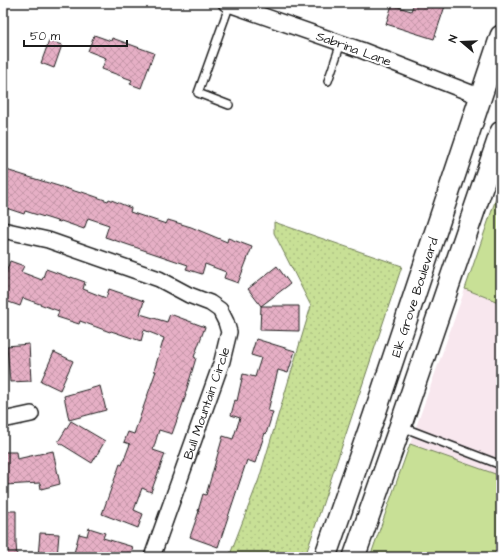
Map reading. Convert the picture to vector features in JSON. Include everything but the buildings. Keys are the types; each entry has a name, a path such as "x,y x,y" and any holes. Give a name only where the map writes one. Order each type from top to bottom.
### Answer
{"main road":[{"name":"Elk Grove Boulevard","path":"325,557 374,416 501,36"},
{"path":"354,557 501,132"},
{"path":"337,557 346,529 344,503"}],"street":[{"name":"Sabrina Lane","path":"228,4 341,43 481,96"},
{"name":"Bull Mountain Circle","path":"3,230 48,240 159,279 189,295 210,303 220,310 226,322 229,332 222,361 152,557"},
{"path":"3,420 31,414"}],"lane":[{"path":"228,4 198,94 229,105"},
{"path":"328,81 341,43"},
{"path":"400,427 501,466"}],"shaded area":[{"path":"465,289 501,303 501,476 410,444"}],"green space":[{"path":"501,184 501,303 465,289"},
{"path":"274,222 402,266 305,557 229,557 259,479 311,306 274,233"},
{"path":"410,444 501,476 501,557 370,557"}]}
